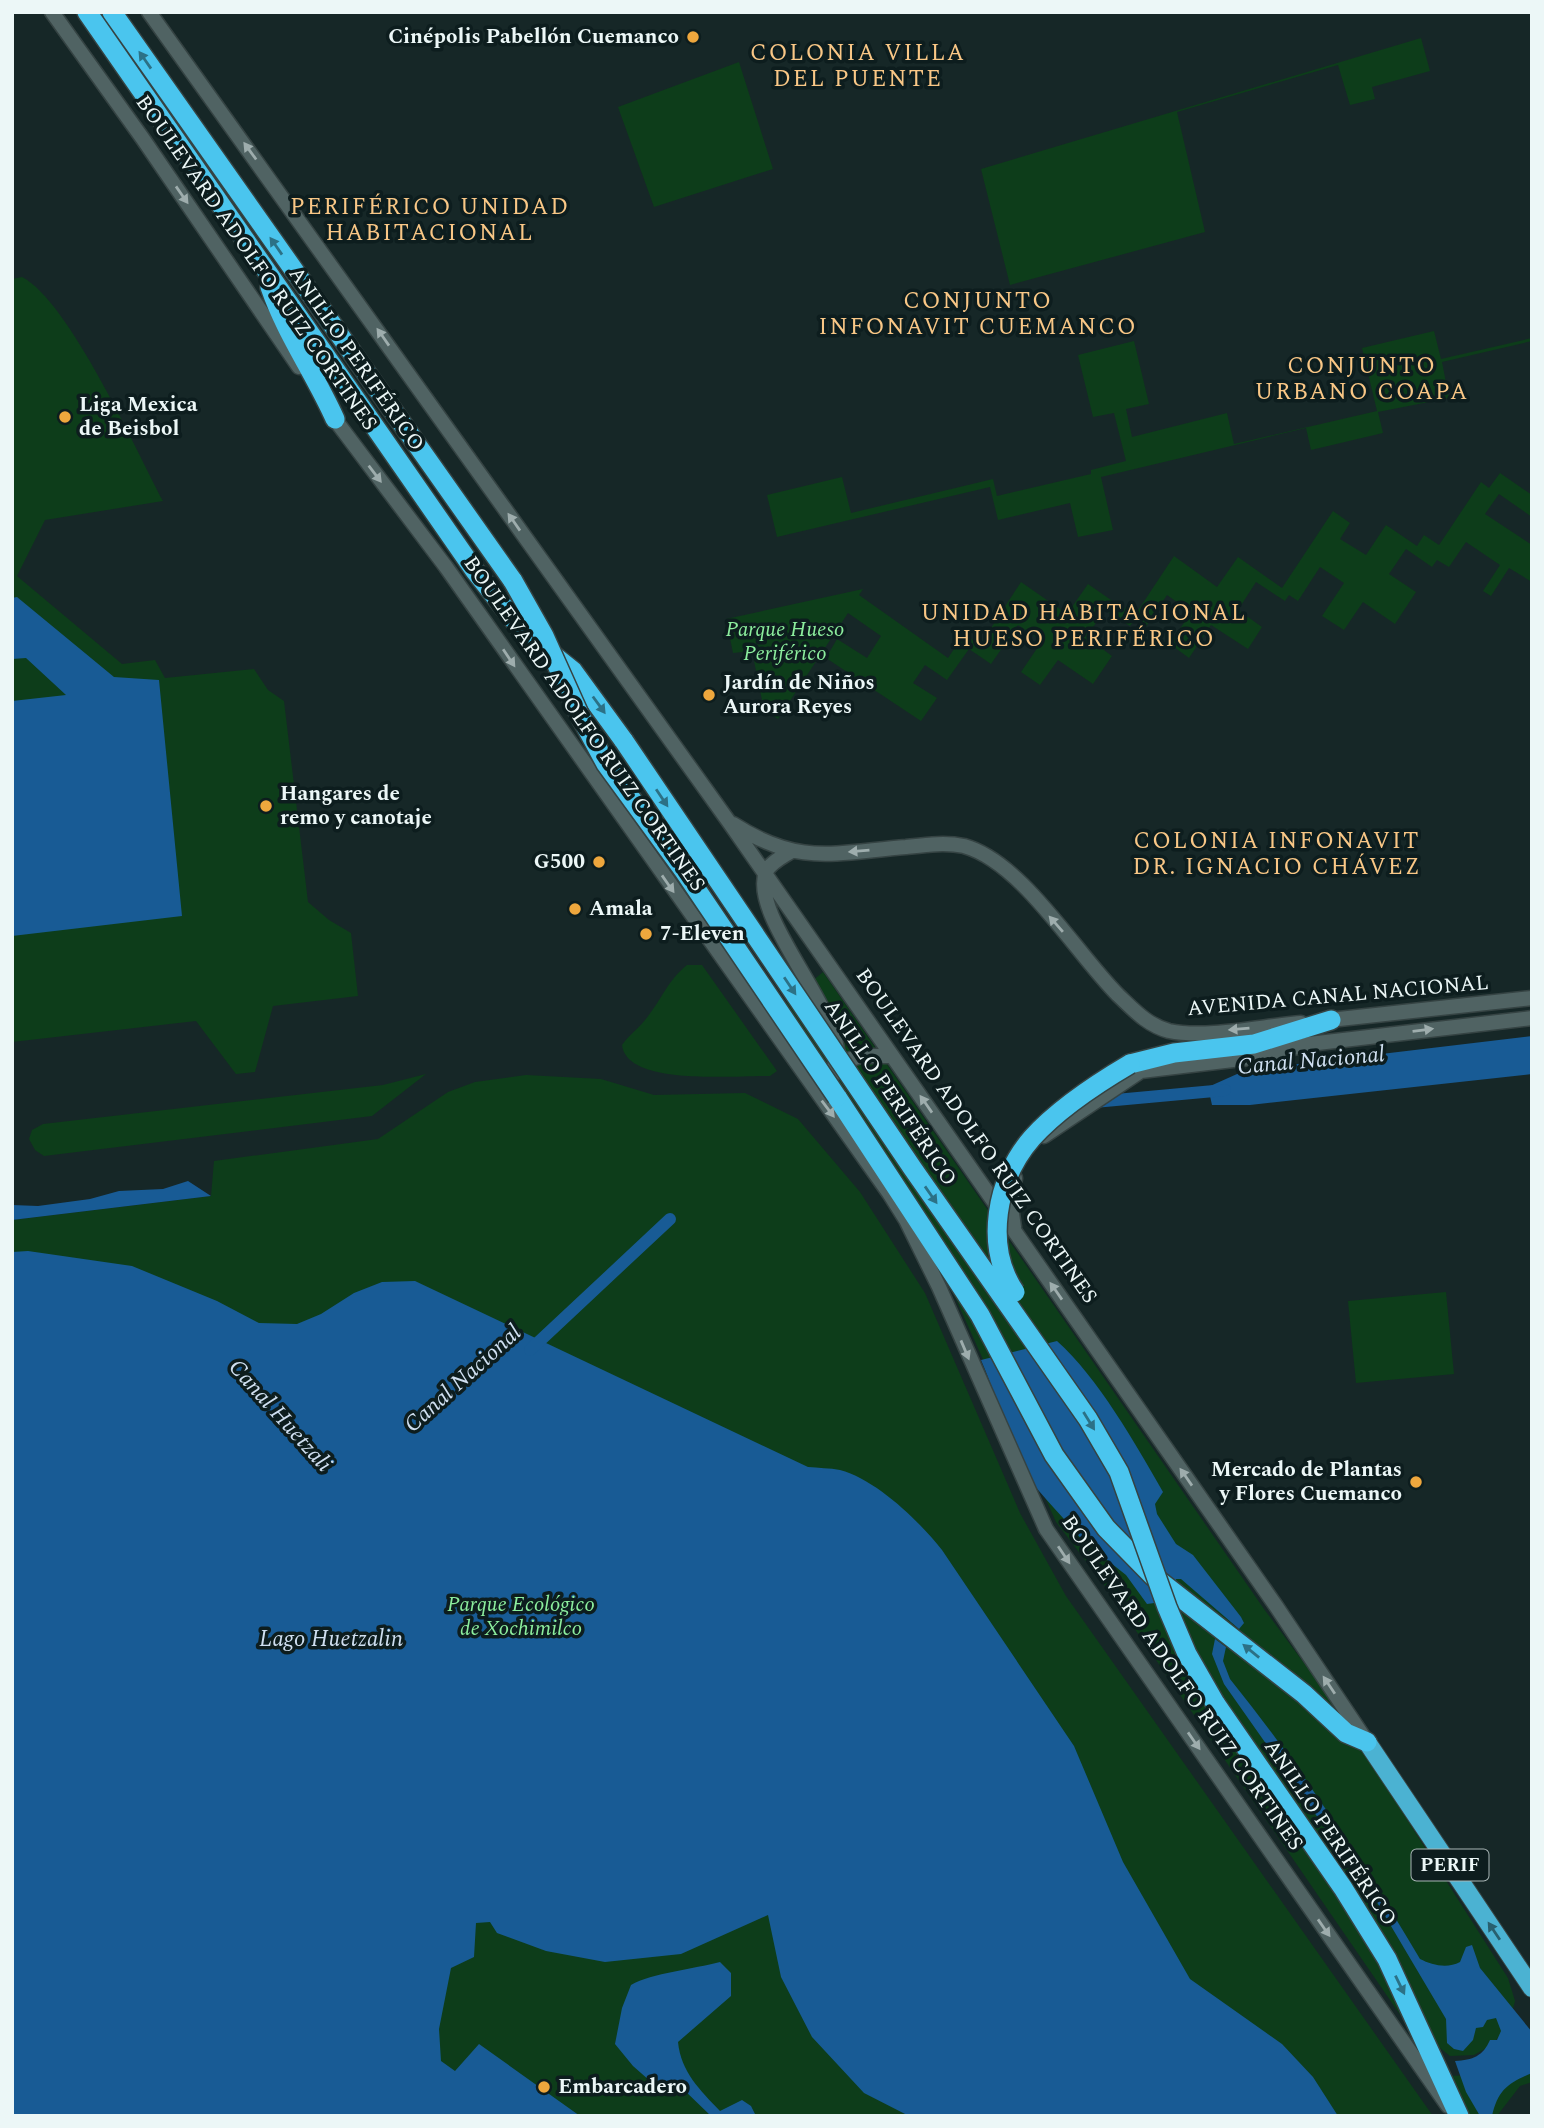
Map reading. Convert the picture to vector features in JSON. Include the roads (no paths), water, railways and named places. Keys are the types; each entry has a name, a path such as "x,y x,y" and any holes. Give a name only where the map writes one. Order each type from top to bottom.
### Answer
{"highway":[{"name":"ANILLO PERIFÉRICO","path":"87,12 506,612 522,630 573,671 624,741 913,1169 1068,1389 1119,1472 1167,1607 1199,1677 1343,1888 1387,1959 1414,2014 1457,2116"},
{"name":"ANILLO PERIFÉRICO","path":"111,12 513,581 544,635 579,714 606,764 684,871 938,1249 980,1315 1054,1455 1081,1497 1130,1555 1171,1591 1304,1694 1346,1733 1367,1742"},
{"path":"261,263 277,310 320,385 335,419"},
{"path":"1068,1389 1060,1359 1005,1277 997,1255 995,1230 1001,1202 1020,1154 1033,1137 1086,1093 1130,1064 1174,1053 1254,1044 1331,1020"},
{"name":"BOULEVARD ADOLFO RUIZ CORTINES","path":"1367,1742 1532,1987"}],"main road":[{"name":"BOULEVARD ADOLFO RUIZ CORTINES","path":"52,12 144,139 335,419 446,567 906,1220 1046,1530 1457,2116"},
{"name":"BOULEVARD ADOLFO RUIZ CORTINES","path":"149,12 729,822 1276,1606 1367,1742"},
{"name":"AVENIDA CANAL NACIONAL","path":"729,822 790,852 821,854 933,844 963,846 994,859 1020,882 1139,1016 1166,1030 1197,1033 1532,998"},
{"path":"790,852 770,866 765,874 767,900 775,922 838,1045 835,1064 825,1084 813,1089"},
{"name":"AVENIDA CANAL NACIONAL","path":"1015,1232 1011,1207 1014,1184 1033,1146 1141,1070 1258,1057 1309,1044 1532,1018"},
{"path":"835,1064 861,1056 892,1056"}],"water":[{"path":"17,597 114,677 159,680 182,916 12,936 12,701 66,695 26,658 12,659 12,598"},
{"name":"Canal Nacional","path":"1532,1036 1532,1074 1250,1105 1212,1105 1208,1087 1246,1070"},
{"path":"188,1181 211,1196 12,1220 12,1205 38,1206 90,1199 119,1191 163,1189"},
{"name":"Lago Huetzalin","path":"28,1251 132,1266 217,1301 259,1323 297,1324 321,1314 354,1293 382,1282 415,1281 808,1467 840,1470 882,1492 922,1527 942,1550 1074,1746 1123,1862 1190,1979 1282,2044 1313,2077 1338,2116 909,2116 864,2093 812,2037 781,1977 768,1915 681,1954 605,1962 546,1951 497,1933 490,1922 476,1923 474,1957 451,1968 439,2029 441,2061 455,2071 479,2044 580,2116 12,2116 12,1252"},
{"path":"1057,1341 1087,1373 1129,1433 1163,1492 1155,1504 1157,1514 1176,1544 1193,1555 1241,1617 1244,1623 1239,1629 1181,1579 1176,1579 1177,1587 1169,1601 1147,1604 1126,1575 1102,1556 1098,1548 1085,1544 1032,1481 1016,1449 981,1360"},
{"path":"1215,1639 1226,1647 1223,1661 1230,1679 1330,1815 1420,1959 1440,1965 1455,1964 1460,1962 1466,1947 1472,1945 1480,1968 1532,2032 1532,2073 1505,2088 1497,2100 1492,2116 1480,2116 1466,2092 1455,2061 1477,2056 1490,2040 1497,2040 1501,2031 1496,2018 1487,2020 1483,2027 1476,2028 1473,2040 1463,2051 1454,2049 1447,2043 1446,2019 1375,1899 1224,1684 1212,1654"},
{"path":"720,1962 731,1973 731,1996 678,2042 680,2053 693,2080 720,2111 742,2100 751,2106 756,2116 711,2116 682,2088 658,2088 633,2066 615,2044 622,2008 631,1985 662,1974"}],"waterway":[{"name":"Canal Nacional","path":"1094,1102 1225,1090"},
{"name":"Canal Nacional","path":"530,1350 670,1219"}],"place":[{"name":"Cinépolis Pabellón Cuemanco","path":"693,37"},
{"name":"Liga Mexica de Beisbol","path":"65,417"},
{"name":"Jardín de Niños Aurora Reyes","path":"709,695"},
{"name":"Hangares de remo y canotaje","path":"266,806"},
{"name":"G500","path":"599,862"},
{"name":"Amala","path":"575,909"},
{"name":"7-Eleven","path":"646,934"},
{"name":"Mercado de Plantas y Flores Cuemanco","path":"1416,1482"},
{"name":"Embarcadero","path":"544,2087"}],"district":[{"name":"COLONIA VILLA DEL PUENTE","path":"858,66"},
{"name":"PERIFÉRICO UNIDAD HABITACIONAL","path":"430,220"},
{"name":"CONJUNTO INFONAVIT CUEMANCO","path":"978,314"},
{"name":"CONJUNTO URBANO COAPA","path":"1362,379"},
{"name":"UNIDAD HABITACIONAL HUESO PERIFÉRICO","path":"1084,626"},
{"name":"COLONIA INFONAVIT DR. IGNACIO CHÁVEZ","path":"1277,854"}],"park label":[{"name":"Parque Hueso Periférico","path":"785,642"},
{"name":"Parque Ecológico de Xochimilco","path":"521,1617"}],"water label":[{"name":"Canal Huetzali","path":"280,1416"}]}
